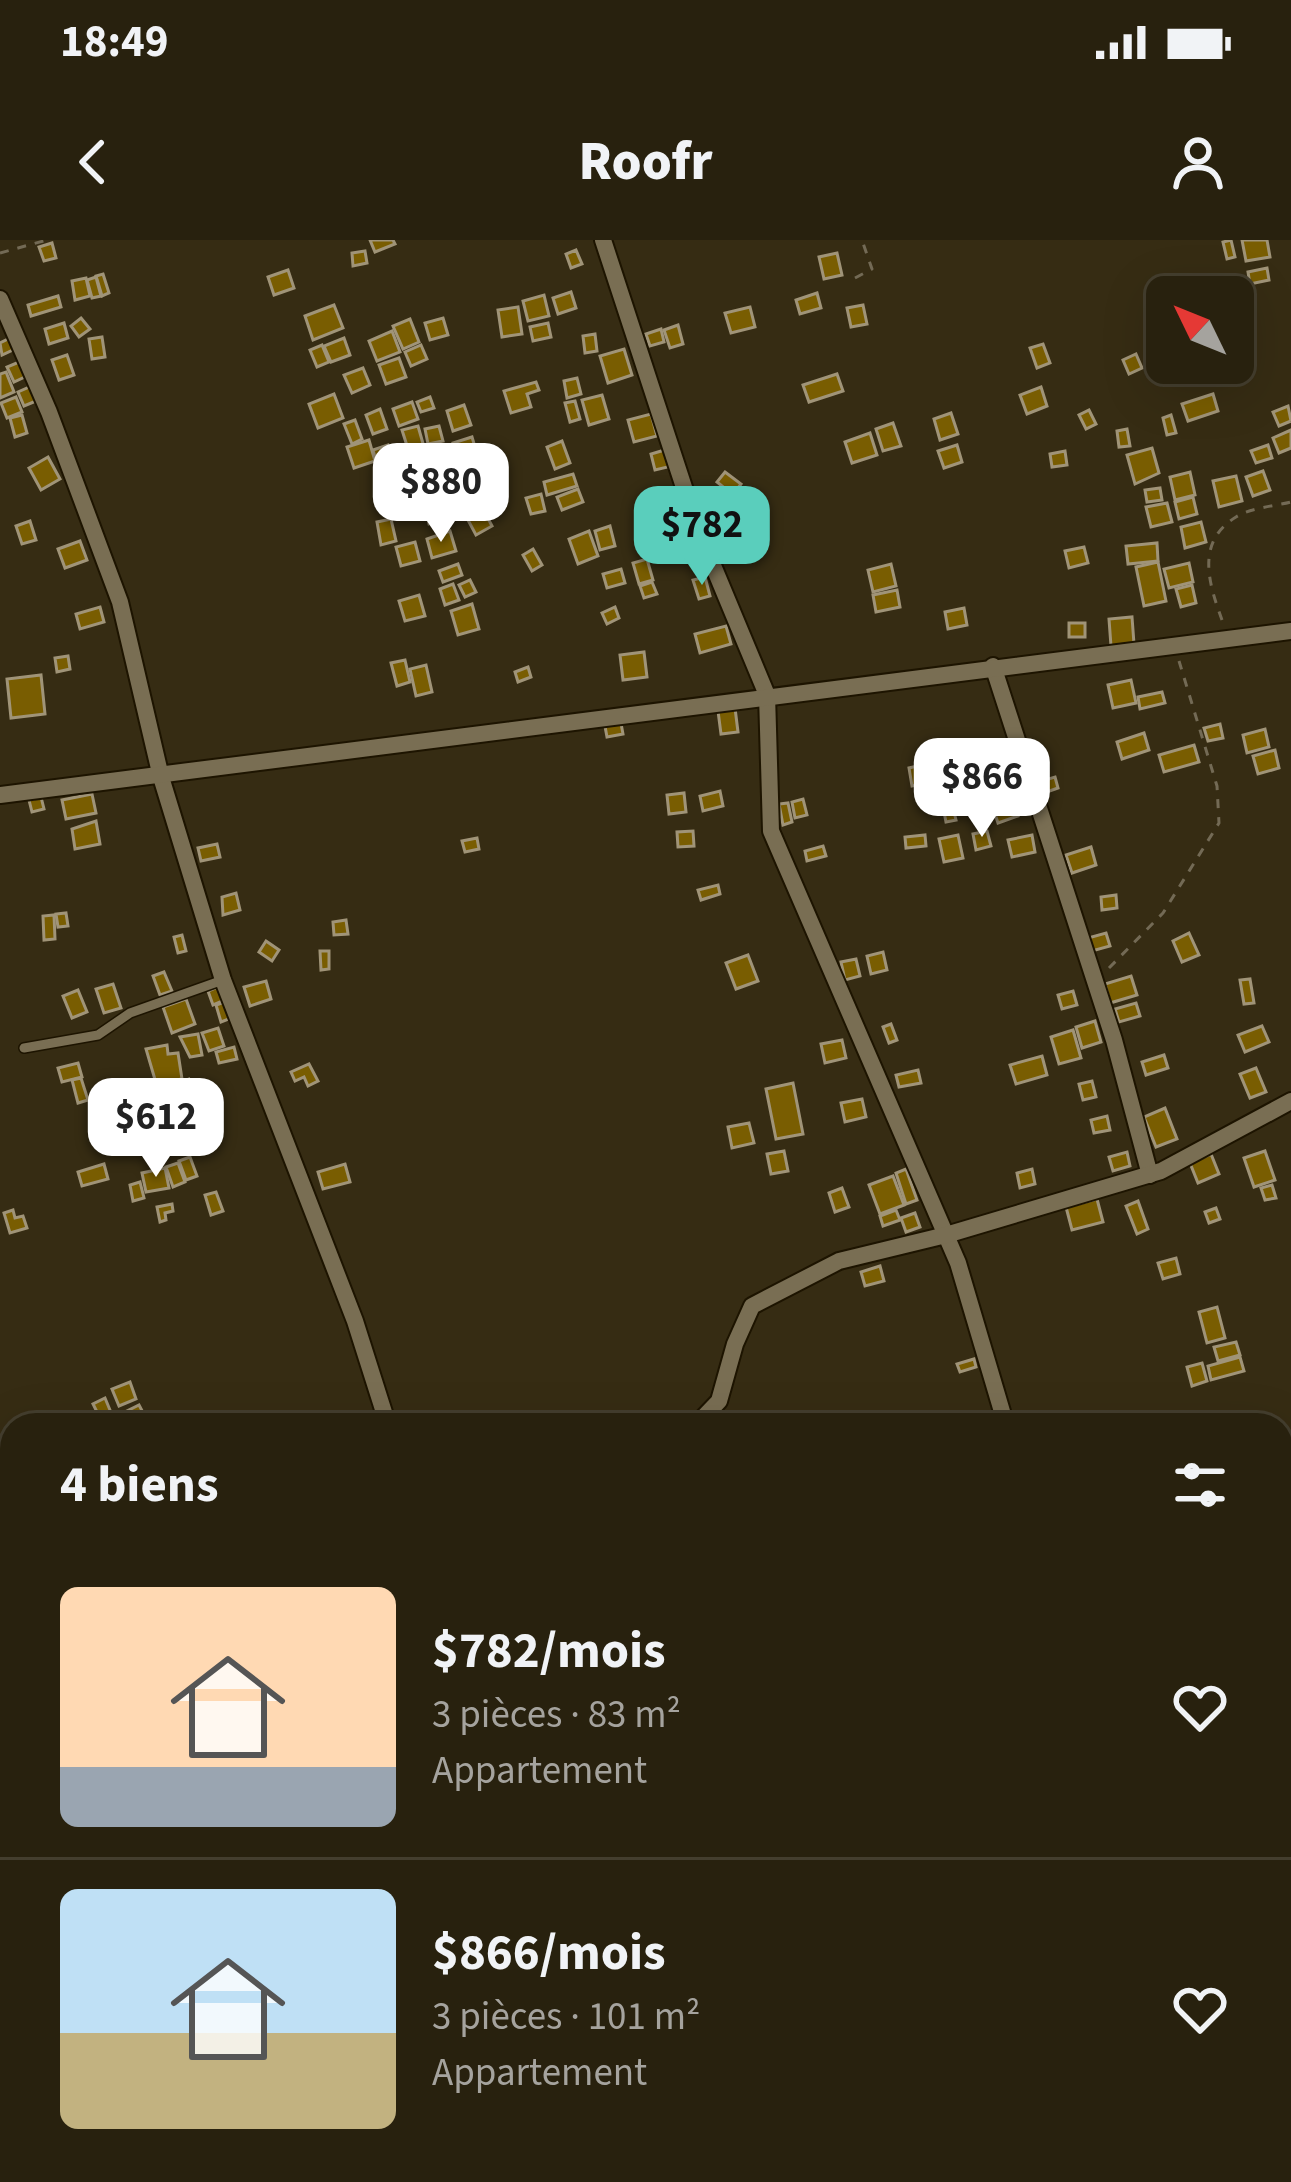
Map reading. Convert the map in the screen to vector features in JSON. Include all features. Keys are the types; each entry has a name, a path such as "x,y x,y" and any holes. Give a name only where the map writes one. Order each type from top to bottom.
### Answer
{"street":[{"path":"603,240 697,527 767,695 770,831 946,1235 1002,1413"},
{"path":"0,299 49,412 120,602 161,777 223,980 355,1321 384,1413"},
{"path":"0,795 1291,631"},
{"path":"993,666 1095,982 1150,1175"},
{"path":"708,1413 719,1401 735,1343 752,1306 839,1261 1150,1175 1291,1101"}],"lane":[{"path":"24,1048 98,1035 130,1013 223,980"}],"path":[{"path":"0,253 47,240"},
{"path":"855,278 872,269 862,240"},
{"path":"1228,639 1206,576 1214,539 1236,516 1291,502"},
{"path":"1095,982 1163,913 1219,823 1217,786 1174,645"}],"building":[{"path":"370,240 393,240 395,244 375,252"},
{"path":"1231,240 1235,257 1227,259 1223,242"},
{"path":"1242,240 1267,240 1270,257 1246,261"},
{"path":"52,243 56,258 44,261 39,247"},
{"path":"576,250 582,264 571,268 566,254"},
{"path":"365,251 367,263 353,266 352,253"},
{"path":"837,253 842,275 824,279 819,257"},
{"path":"1267,268 1269,280 1254,283 1248,272"},
{"path":"288,270 294,288 274,295 268,277"},
{"path":"103,274 109,293 102,296 96,276"},
{"path":"96,277 101,296 92,298 87,280"},
{"path":"86,278 90,296 75,300 72,281"},
{"path":"571,292 576,308 558,314 553,298"},
{"path":"817,293 821,308 800,314 796,300"},
{"path":"544,295 549,316 528,321 523,301"},
{"path":"58,296 61,307 31,316 28,305"},
{"path":"334,305 343,328 313,340 305,316"},
{"path":"863,305 867,324 851,327 847,308"},
{"path":"518,307 522,334 502,337 498,310"},
{"path":"750,307 755,327 731,333 725,313"},
{"path":"81,318 90,329 79,337 71,326"},
{"path":"443,318 448,335 430,340 425,323"},
{"path":"410,319 419,342 403,349 393,326"},
{"path":"64,323 68,338 49,344 45,329"},
{"path":"548,323 551,337 533,341 530,327"},
{"path":"678,325 683,344 670,348 664,330"},
{"path":"661,329 664,342 650,346 646,334"},
{"path":"392,331 400,352 377,361 369,341"},
{"path":"595,334 597,351 585,353 583,336"},
{"path":"12,337 17,348 2,355 0,343"},
{"path":"102,337 105,357 92,359 89,339"},
{"path":"344,338 350,355 331,362 324,346"},
{"path":"1043,344 1050,363 1037,368 1030,348"},
{"path":"322,345 329,362 317,367 310,350"},
{"path":"421,345 427,359 411,366 405,352"},
{"path":"624,349 632,375 608,383 600,356"},
{"path":"1136,354 1142,368 1129,374 1123,360"},
{"path":"67,355 74,375 59,380 52,360"},
{"path":"399,358 406,377 386,384 379,365"},
{"path":"24,360 31,374 14,382 7,367"},
{"path":"363,368 370,385 352,393 344,375"},
{"path":"6,372 14,392 0,398 0,374"},
{"path":"837,374 843,391 809,402 803,385"},
{"path":"577,378 581,394 567,398 564,381"},
{"path":"536,382 539,390 527,394 531,407 511,413 504,391"},
{"path":"34,385 41,399 24,406 18,392"},
{"path":"1041,387 1047,406 1027,414 1020,395"},
{"path":"334,394 343,418 318,428 309,404"},
{"path":"1213,394 1218,411 1188,421 1182,404"},
{"path":"602,395 609,419 589,425 582,400"},
{"path":"16,397 22,412 7,418 1,403"},
{"path":"430,397 434,408 421,412 417,402"},
{"path":"575,401 580,419 570,422 565,403"},
{"path":"412,402 418,419 399,426 393,409"},
{"path":"464,405 471,425 453,431 447,411"},
{"path":"1288,406 1291,421 1279,426 1273,412"},
{"path":"380,409 387,429 373,434 366,415"},
{"path":"1089,410 1096,424 1086,429 1079,415"},
{"path":"951,413 958,434 940,440 934,419"},
{"path":"651,414 657,436 634,442 628,420"},
{"path":"22,415 27,433 15,437 10,418"},
{"path":"1171,415 1176,433 1167,435 1163,418"},
{"path":"355,420 362,439 352,444 344,424"},
{"path":"893,423 901,446 883,451 876,429"},
{"path":"418,426 424,447 409,452 402,430"},
{"path":"439,426 443,441 428,444 425,429"},
{"path":"1127,429 1130,446 1119,447 1117,431"},
{"path":"1291,430 1291,448 1279,453 1273,438"},
{"path":"870,433 877,455 852,463 845,442"},
{"path":"472,437 478,457 459,463 453,443"},
{"path":"369,440 375,461 354,468 347,447"},
{"path":"562,441 570,463 555,469 547,447"},
{"path":"388,445 392,460 377,464 373,450"},
{"path":"957,445 962,462 944,468 938,451"},
{"path":"1268,445 1272,458 1256,463 1251,451"},
{"path":"1152,448 1159,473 1135,484 1127,455"},
{"path":"668,449 672,466 655,470 651,454"},
{"path":"1065,451 1067,465 1052,467 1050,454"},
{"path":"48,457 60,479 41,490 29,468"},
{"path":"424,457 432,481 416,486 408,462"},
{"path":"1263,471 1270,490 1253,496 1246,477"},
{"path":"725,472 741,484 733,495 717,482"},
{"path":"1190,472 1195,495 1175,500 1170,477"},
{"path":"573,474 577,486 547,495 544,482"},
{"path":"1236,476 1242,501 1219,507 1213,481"},
{"path":"1160,488 1162,500 1147,502 1145,490"},
{"path":"578,489 583,502 562,510 557,497"},
{"path":"541,494 545,511 531,514 526,498"},
{"path":"1193,497 1197,514 1179,519 1175,502"},
{"path":"441,503 445,520 429,524 425,507"},
{"path":"1167,503 1172,522 1151,527 1146,507"},
{"path":"484,511 492,526 476,535 468,520"},
{"path":"391,519 396,541 381,545 377,522"},
{"path":"30,521 36,540 22,544 16,526"},
{"path":"1201,522 1206,542 1185,548 1181,527"},
{"path":"610,526 615,546 600,550 595,531"},
{"path":"450,531 456,551 432,558 427,539"},
{"path":"589,531 598,556 578,564 569,539"},
{"path":"695,535 703,555 689,560 682,539"},
{"path":"80,541 87,560 65,568 58,549"},
{"path":"415,542 420,561 401,566 396,547"},
{"path":"674,543 678,558 666,561 661,546"},
{"path":"729,543 734,558 725,562 720,546"},
{"path":"1157,543 1158,561 1128,564 1126,546"},
{"path":"1084,547 1088,563 1069,568 1065,551"},
{"path":"533,549 542,565 532,571 523,555"},
{"path":"647,559 653,580 639,584 633,563"},
{"path":"1158,562 1166,601 1144,606 1136,567"},
{"path":"1189,563 1193,582 1169,588 1164,569"},
{"path":"458,564 462,575 443,582 439,571"},
{"path":"891,564 896,586 873,592 868,570"},
{"path":"621,569 625,583 607,588 603,574"},
{"path":"705,577 710,596 699,599 693,580"},
{"path":"470,580 476,592 465,597 459,585"},
{"path":"652,582 657,594 644,598 640,586"},
{"path":"453,584 459,600 445,605 440,589"},
{"path":"1192,585 1196,603 1181,607 1176,589"},
{"path":"897,590 900,607 876,612 873,595"},
{"path":"419,595 425,616 405,621 399,601"},
{"path":"472,604 479,629 458,635 451,611"},
{"path":"100,607 104,622 80,629 76,614"},
{"path":"615,607 619,618 607,624 602,613"},
{"path":"964,608 967,625 948,629 945,612"},
{"path":"1132,617 1134,644 1111,646 1109,619"},
{"path":"1069,623 1085,623 1085,637 1069,637"},
{"path":"726,626 731,644 700,653 695,634"},
{"path":"644,652 647,677 623,680 620,655"},
{"path":"68,656 70,669 57,672 55,658"},
{"path":"405,660 410,682 397,686 391,663"},
{"path":"426,665 432,692 416,696 410,669"},
{"path":"528,667 531,677 518,682 515,672"},
{"path":"41,675 45,714 11,718 7,679"},
{"path":"1131,680 1136,703 1113,708 1108,685"},
{"path":"1162,692 1165,703 1140,709 1138,697"},
{"path":"735,708 738,732 721,734 718,711"},
{"path":"620,718 623,734 607,737 604,721"},
{"path":"1220,724 1223,738 1208,741 1204,728"},
{"path":"1265,729 1269,747 1247,753 1243,735"},
{"path":"1144,733 1149,750 1122,759 1117,742"},
{"path":"1194,745 1199,762 1164,772 1159,755"},
{"path":"1275,750 1279,768 1258,774 1253,756"},
{"path":"939,761 943,780 912,786 909,768"},
{"path":"1055,777 1058,788 1041,794 1038,782"},
{"path":"1009,786 1018,816 998,823 988,793"},
{"path":"720,791 723,806 703,811 700,796"},
{"path":"684,793 686,812 669,814 667,795"},
{"path":"92,794 96,813 66,819 62,800"},
{"path":"41,797 44,809 32,812 29,800"},
{"path":"803,799 807,815 795,818 792,802"},
{"path":"788,803 792,822 783,825 779,804"},
{"path":"952,804 956,820 946,822 943,807"},
{"path":"96,821 100,844 75,849 72,829"},
{"path":"693,831 694,846 678,847 677,832"},
{"path":"987,831 991,846 976,850 973,834"},
{"path":"925,835 926,846 906,848 905,837"},
{"path":"958,835 963,858 944,862 939,839"},
{"path":"1032,835 1035,852 1012,857 1008,840"},
{"path":"477,838 479,849 465,852 462,841"},
{"path":"217,844 220,857 201,861 198,848"},
{"path":"823,846 826,856 807,861 805,851"},
{"path":"1091,847 1096,865 1072,873 1066,855"},
{"path":"718,885 720,894 701,900 698,890"},
{"path":"236,893 240,910 223,915 222,897"},
{"path":"1116,895 1117,908 1102,910 1101,897"},
{"path":"66,913 68,926 58,927 56,914"},
{"path":"54,915 55,939 44,940 43,916"},
{"path":"346,920 348,934 334,935 333,922"},
{"path":"1106,933 1110,946 1092,951 1088,938"},
{"path":"1189,933 1199,955 1182,962 1173,941"},
{"path":"182,935 186,951 178,953 174,937"},
{"path":"266,941 279,950 272,961 259,952"},
{"path":"320,951 329,951 329,969 321,970"},
{"path":"883,952 887,970 871,974 867,956"},
{"path":"748,955 758,981 736,989 726,963"},
{"path":"856,959 860,976 845,980 841,962"},
{"path":"164,972 172,991 160,995 153,976"},
{"path":"1131,976 1137,995 1110,1003 1105,984"},
{"path":"1250,979 1254,1003 1244,1004 1240,980"},
{"path":"266,981 271,999 250,1006 244,987"},
{"path":"113,984 121,1008 104,1013 96,989"},
{"path":"220,986 225,1000 213,1005 208,991"},
{"path":"78,990 87,1012 72,1018 63,996"},
{"path":"1073,991 1077,1005 1062,1009 1058,995"},
{"path":"186,999 195,1024 172,1033 163,1007"},
{"path":"228,1001 234,1017 221,1022 216,1005"},
{"path":"1136,1003 1140,1016 1119,1022 1115,1009"},
{"path":"1095,1021 1101,1042 1082,1048 1076,1027"},
{"path":"891,1024 897,1040 889,1043 883,1027"},
{"path":"1262,1026 1269,1042 1245,1052 1238,1035"},
{"path":"218,1028 224,1046 209,1051 202,1033"},
{"path":"1073,1030 1081,1058 1059,1064 1051,1037"},
{"path":"198,1034 202,1055 190,1057 180,1037"},
{"path":"842,1040 846,1058 825,1063 821,1044"},
{"path":"167,1045 168,1054 178,1053 182,1079 156,1083 146,1049"},
{"path":"234,1047 237,1059 219,1063 216,1052"},
{"path":"1164,1055 1168,1068 1146,1075 1142,1062"},
{"path":"1042,1056 1047,1075 1016,1084 1010,1065"},
{"path":"78,1063 82,1077 62,1082 58,1068"},
{"path":"309,1064 318,1081 308,1086 304,1077 295,1081 291,1072"},
{"path":"1256,1068 1266,1092 1250,1098 1240,1074"},
{"path":"918,1070 921,1083 899,1087 896,1075"},
{"path":"81,1078 88,1100 78,1103 72,1080"},
{"path":"189,1079 193,1088 178,1094 174,1085"},
{"path":"1092,1081 1096,1097 1083,1100 1079,1084"},
{"path":"793,1083 803,1134 776,1139 766,1089"},
{"path":"862,1099 866,1117 845,1122 841,1103"},
{"path":"1165,1108 1177,1139 1156,1147 1144,1117"},
{"path":"1107,1116 1110,1130 1094,1133 1091,1120"},
{"path":"749,1123 754,1143 732,1148 728,1127"},
{"path":"784,1151 788,1171 771,1174 767,1154"},
{"path":"1265,1151 1275,1180 1254,1187 1244,1158"},
{"path":"1127,1152 1130,1166 1113,1171 1109,1157"},
{"path":"1211,1154 1219,1174 1198,1183 1190,1163"},
{"path":"190,1157 197,1176 186,1180 179,1161"},
{"path":"178,1163 185,1182 173,1187 166,1167"},
{"path":"104,1164 108,1179 82,1186 78,1172"},
{"path":"345,1164 350,1182 323,1189 318,1172"},
{"path":"165,1168 169,1188 146,1192 142,1173"},
{"path":"906,1169 917,1200 906,1204 896,1173"},
{"path":"1032,1169 1035,1184 1020,1188 1017,1173"},
{"path":"893,1176 904,1205 880,1214 869,1185"},
{"path":"140,1182 144,1198 133,1201 130,1185"},
{"path":"1272,1185 1276,1198 1265,1200 1261,1188"},
{"path":"842,1188 849,1207 835,1212 829,1193"},
{"path":"216,1192 223,1211 211,1215 205,1195"},
{"path":"1097,1199 1103,1222 1072,1230 1066,1207"},
{"path":"1138,1201 1148,1229 1137,1234 1126,1206"},
{"path":"172,1204 173,1211 165,1213 166,1220 160,1222 157,1207"},
{"path":"1216,1208 1220,1219 1209,1223 1205,1212"},
{"path":"13,1210 15,1218 23,1216 27,1228 10,1233 4,1213"},
{"path":"896,1210 900,1220 883,1226 880,1216"},
{"path":"915,1213 920,1227 906,1232 901,1218"},
{"path":"1176,1258 1180,1274 1163,1279 1158,1263"},
{"path":"880,1266 884,1281 865,1286 861,1272"},
{"path":"1217,1307 1225,1338 1207,1343 1199,1312"},
{"path":"1236,1342 1240,1355 1218,1361 1214,1347"},
{"path":"1240,1357 1244,1371 1211,1380 1208,1366"},
{"path":"974,1359 976,1367 960,1372 957,1364"},
{"path":"1202,1363 1207,1381 1192,1386 1187,1367"},
{"path":"130,1382 136,1399 119,1406 112,1389"},
{"path":"105,1398 111,1413 98,1413 93,1404"}]}
